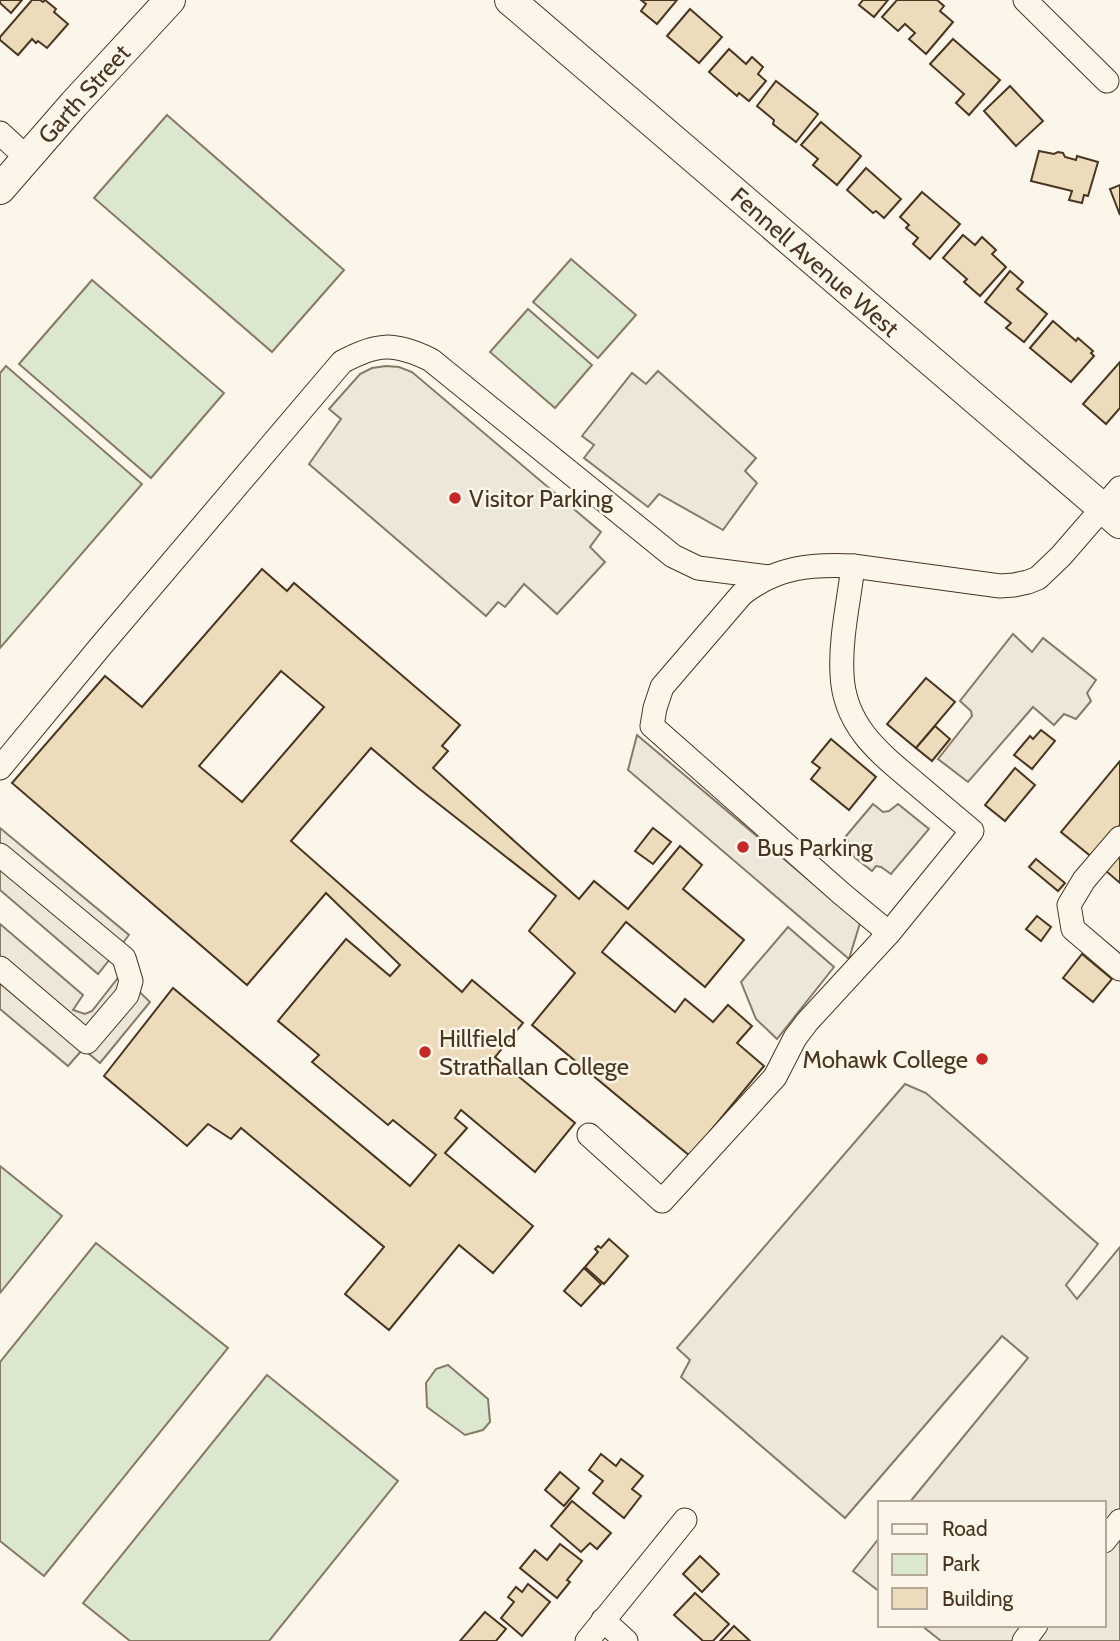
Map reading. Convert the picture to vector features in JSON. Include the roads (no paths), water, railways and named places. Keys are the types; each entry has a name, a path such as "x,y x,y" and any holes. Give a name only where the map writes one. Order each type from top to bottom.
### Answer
{"main road":[{"name":"Garth Street","path":"0,189 170,0"},
{"name":"Fennell Avenue West","path":"510,0 1114,507"}],"street":[{"path":"1025,0 1107,81"},
{"path":"0,132 27,158"},
{"path":"0,768 342,362 362,351 386,347 409,350 430,360 673,556 698,568 769,577"},
{"path":"888,933 652,726 654,708 662,687 742,594 769,577 813,566 853,566 1000,586 1014,585 1038,578 1114,507"},
{"path":"589,1135 662,1201 775,1077 801,1030 888,933 972,831 885,757 864,736 851,714 844,693 842,651 853,566"},
{"path":"1118,964 1073,929 1069,905 1084,880 1120,838"},
{"path":"0,855 124,958 131,981 127,995 87,1042 0,968"},
{"path":"586,1641 685,1520"},
{"path":"1106,1538 1120,1521"},
{"path":"603,1620 626,1641"},
{"path":"1024,1641 1035,1627"}],"place":[{"name":"Visitor Parking","path":"455,498"},
{"name":"Bus Parking","path":"743,847"},
{"name":"Hillfield Strathallan College","path":"425,1052"},
{"name":"Mohawk College","path":"982,1059"}]}
